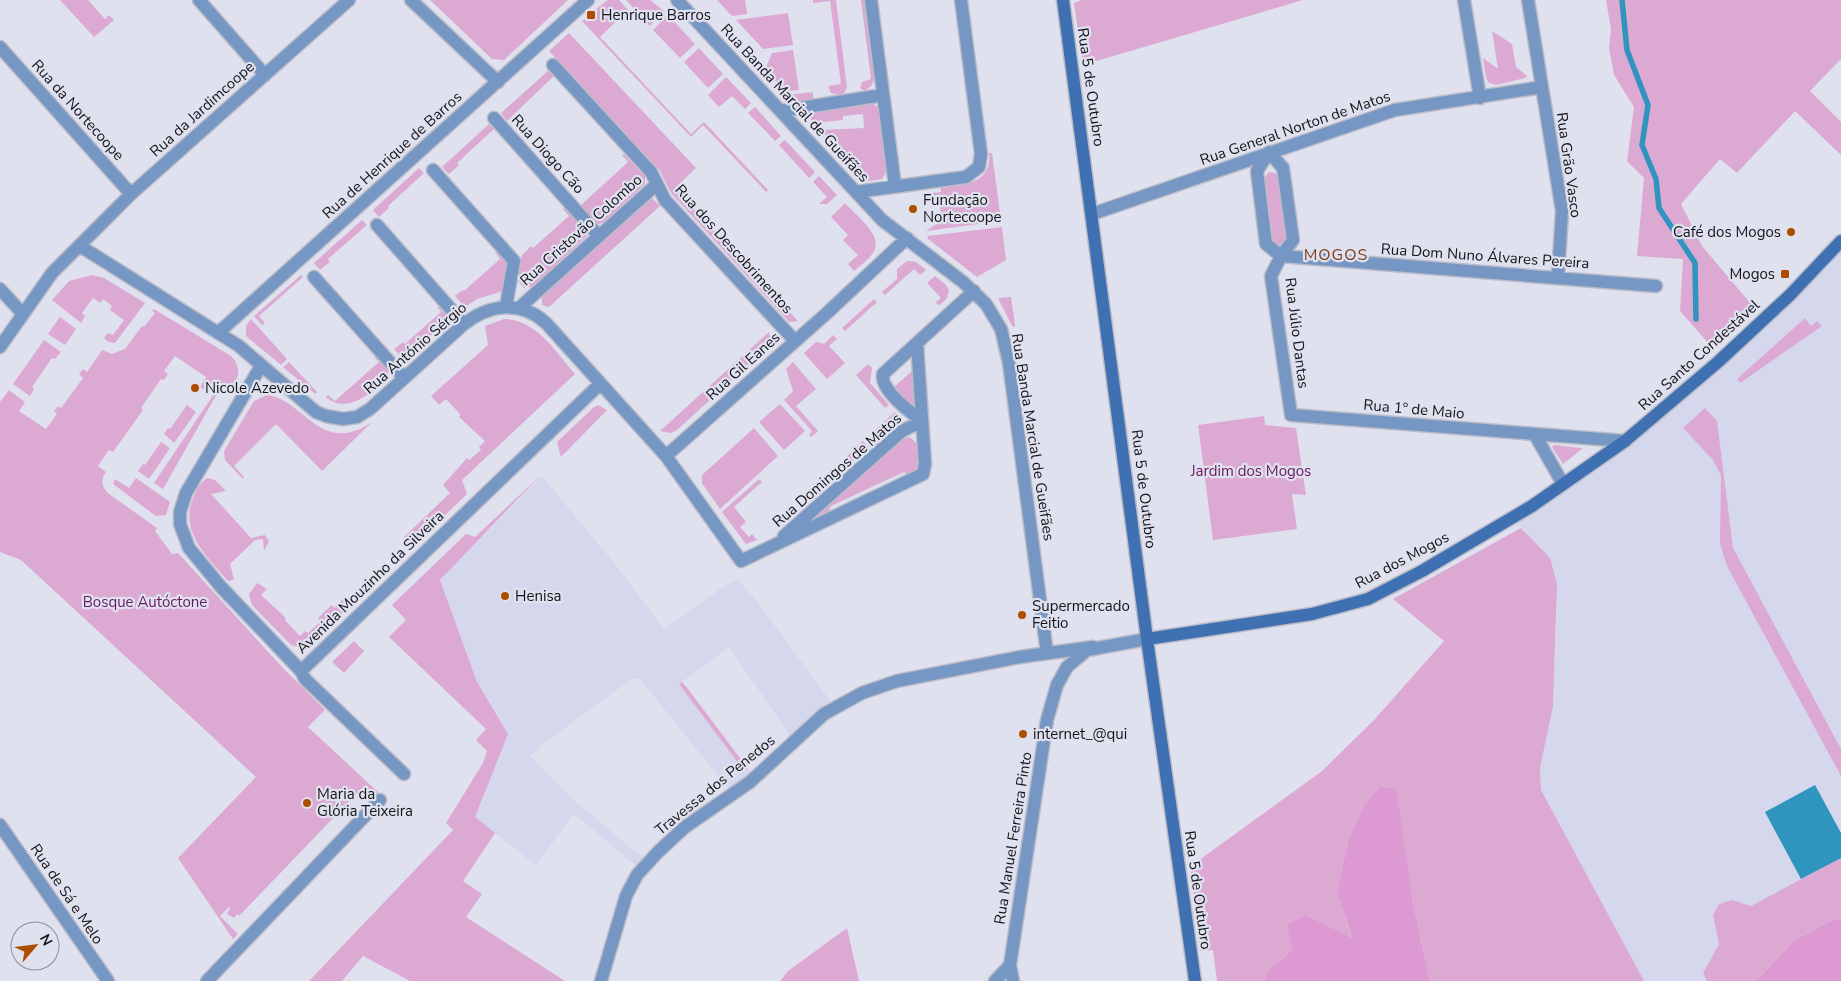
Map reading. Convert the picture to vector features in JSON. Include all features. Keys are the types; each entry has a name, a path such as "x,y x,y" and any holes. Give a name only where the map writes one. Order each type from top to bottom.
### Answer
{"main road":[{"name":"Rua 5 de Outubro","path":"1063,0 1147,638 1195,981"},
{"name":"Rua Santo Condestável","path":"1640,428 1718,362 1790,295 1841,241"},
{"name":"Rua dos Mogos","path":"1147,638 1312,614 1368,599 1422,571 1532,506 1625,441 1640,428"}],"street":[{"path":"199,0 265,75"},
{"name":"Rua da Jardimcoope","path":"0,347 52,273 131,194 349,0"},
{"path":"411,0 498,82"},
{"name":"Rua de Henrique de Barros","path":"218,333 588,0"},
{"name":"Rua Banda Marcial de Gueifães","path":"676,0 882,220 974,291 986,304 998,322 1007,349 1047,653"},
{"path":"871,0 896,186"},
{"path":"856,192 966,177 976,171 980,164 981,158 961,0"},
{"path":"1464,0 1480,98"},
{"name":"Rua Grão Vasco","path":"1528,0 1562,211 1558,277"},
{"name":"Rua da Nortecoope","path":"0,47 131,194"},
{"name":"Rua dos Descobrimentos","path":"552,65 651,172 665,200 795,342"},
{"name":"Rua General Norton de Matos","path":"1092,214 1395,110 1542,87"},
{"path":"781,111 884,95"},
{"name":"Rua Diogo Cão","path":"494,118 598,235"},
{"name":"Rua Júlio Dantas","path":"1281,256 1266,244 1257,171 1269,152 1284,168 1293,240 1281,256 1271,276 1291,416"},
{"path":"433,170 514,261 517,305 546,323 666,456"},
{"name":"Rua Cristovão Colombo","path":"517,305 657,184"},
{"path":"377,225 464,324"},
{"name":"Rua Gil Eanes","path":"666,456 795,342 907,238"},
{"name":"Rua António Sérgio","path":"80,246 239,346 316,412 335,419 352,418 361,415 464,324 481,312 517,305"},
{"name":"Rua Dom Nuno Álvares Pereira","path":"1281,256 1656,286"},
{"path":"314,277 404,378"},
{"path":"0,289 23,314"},
{"name":"Rua Domingos de Matos","path":"922,421 907,410 886,388 882,379 884,372 974,291"},
{"name":"Rua Domingos de Matos","path":"666,456 741,561 921,476 925,464 917,343"},
{"name":"Avenida Mouzinho da Silveira","path":"261,366 186,493 180,512 180,524 186,544 195,557 301,671 600,384"},
{"name":"Rua 1º de Maio","path":"1291,416 1625,441"},
{"name":"Rua Domingos de Matos","path":"775,545 902,431 922,421"},
{"path":"1535,435 1563,484"},
{"name":"Rua Manuel Ferreira Pinto","path":"1013,981 1010,965 1050,705 1063,672 1074,660 1093,647 1147,638"},
{"name":"Travessa dos Penedos","path":"601,981 626,896 637,875 685,826 743,787 819,717 862,693 897,681 1047,653 1093,647"},
{"path":"301,671 304,679 404,774"},
{"path":"207,981 380,800"},
{"name":"Rua de Sá e Melo","path":"0,825 108,981"},
{"path":"995,981 1010,965"}],"shaded area":[{"path":"1841,245 1841,858 1751,907 1742,904 1713,915 1719,944 1703,973 1707,981 1644,981 1541,790 1540,768 1553,706 1557,606 1542,548 1530,539 1515,518 1628,444"},
{"path":"542,476 615,564 664,629 737,579 754,598 834,706 793,740 729,647 682,682 753,777 732,793 640,679 633,678 539,747 540,749 530,756 576,802 648,862 641,870 574,814 536,865 474,817 508,734 477,682 440,580"},
{"path":"1381,786 1396,789 1414,908 1430,981 1263,981 1269,970 1292,950 1288,925 1305,915 1352,938 1337,892 1348,841 1364,805"},
{"path":"1841,918 1841,981 1756,981 1795,940 1834,919"}],"green space":[{"path":"60,0 88,0 105,19 109,15 114,20 94,37"},
{"path":"430,0 568,0 504,60 492,59"},
{"path":"608,0 619,0 628,10 600,37 691,134 704,122 768,190 766,192 703,125 691,137 582,21 584,19 587,22 598,11 596,9"},
{"path":"626,0 650,0 665,12 650,26"},
{"path":"717,0 745,0 747,14 732,16"},
{"path":"813,0 836,0 847,87 844,93 839,95 831,93 828,86 841,84 830,1 813,3"},
{"path":"861,0 865,0 875,76 872,85 865,91 860,88 862,82 871,79"},
{"path":"1082,0 1303,0 1083,65 1074,3"},
{"path":"1606,0 1841,0 1841,59 1810,91 1841,122 1841,155 1795,111 1737,173 1720,159 1681,204 1702,246 1751,304 1708,343 1680,311 1683,259 1637,256 1644,178 1627,161 1634,107 1614,75 1609,48 1611,29"},
{"path":"788,13 793,45 763,49 736,20"},
{"path":"668,15 695,44 680,58 653,30"},
{"path":"1492,31 1512,44 1516,67 1527,76 1525,78 1496,85 1489,83 1486,77 1483,58 1498,69"},
{"path":"569,33 696,168 675,188 798,321 789,322 671,193 660,171 549,51"},
{"path":"699,48 723,74 708,88 684,62"},
{"path":"793,50 799,90 785,91 765,70 772,53"},
{"path":"549,70 554,76 507,121 501,113"},
{"path":"726,77 751,103 745,109 732,96 719,107 708,95"},
{"path":"813,92 813,101 798,101 788,95"},
{"path":"871,103 878,107 887,171 882,179 868,181 820,130 864,128 863,114 843,116 843,120 814,123 810,118 812,112"},
{"path":"755,107 781,136 775,141 748,113"},
{"path":"489,124 494,129 457,163 459,165 449,174 442,167"},
{"path":"785,140 815,172 809,178 779,145"},
{"path":"989,153 992,153 1001,221 926,231 938,223 941,213 939,204 933,198 923,194 941,192 941,188 975,181 986,171 989,163"},
{"path":"624,154 645,176 645,184 603,223 597,224 580,206 628,162 622,155"},
{"path":"419,168 424,173 388,206 389,208 379,217 373,210"},
{"path":"1269,172 1275,173 1279,178 1286,238 1280,246 1274,243 1273,240 1265,177"},
{"path":"819,176 837,195 827,204 819,204 827,197 813,182"},
{"path":"653,199 660,206 549,307 542,305 542,297 648,200"},
{"path":"845,203 867,225 875,238 876,245 870,257 854,271 848,264 858,255 843,240 848,235 831,217"},
{"path":"566,207 587,232 587,236 532,287 524,288 517,279 522,255 531,246 533,248 569,216 563,209"},
{"path":"362,220 367,225 328,259 330,262 320,270 314,263"},
{"path":"1002,227 1006,260 977,277 927,238 928,236"},
{"path":"497,251 508,263 503,291 477,299 465,307 455,296 462,290 464,291 500,259 495,252"},
{"path":"907,261 916,262 926,270 920,275 914,269 885,295 882,292 897,279 897,269"},
{"path":"92,275 104,278 145,303 115,343 108,342 104,338 108,333 113,335 124,320 110,310 112,306 103,299 100,303 93,298 82,313 85,316 81,323 52,300 69,281"},
{"path":"301,275 303,277 259,316 265,323 262,325 254,316"},
{"path":"935,276 949,290 947,298 940,305 935,303 941,298 927,283"},
{"path":"1011,297 1015,327 1012,326 998,298"},
{"path":"874,299 877,302 845,331 842,328"},
{"path":"440,305 447,314 448,320 404,360 394,349 403,342 405,344 441,312 438,308"},
{"name":"Bosque Autóctone","path":"154,309 231,356 237,365 237,379 230,394 216,384 209,393 200,387 206,377 175,356 164,371 168,374 164,380 161,379 141,408 143,410 113,452 109,450 98,466 106,472 102,481 103,487 109,494 157,528 155,531 172,554 178,553 281,666 325,710 308,727 378,792 373,798 362,788 239,916 237,914 234,918 227,914 229,907 220,916 238,934 233,939 178,858 256,777 21,560 0,552 0,402 9,390 25,402 19,411 46,429 57,414 54,411 58,406 61,408 83,378 79,374 83,369 87,372 102,350 112,354 125,349 142,326 144,327 155,313 152,311"},
{"path":"60,317 76,329 65,345 48,334"},
{"path":"1805,318 1811,326 1817,321 1822,326 1740,383 1737,379"},
{"path":"251,319 287,359 281,365 246,336 246,326"},
{"path":"504,319 526,324 536,331 553,347 575,374 462,480 467,494 413,546 404,537 450,493 443,485 467,458 469,460 481,450 479,447 485,441 459,417 460,414 446,399 439,405 431,396 488,345 485,326"},
{"path":"769,332 771,341 769,346 676,431 670,433 660,431"},
{"path":"833,335 837,339 829,346 845,363 827,379 804,353 816,342 824,344"},
{"path":"44,340 61,352 55,359 52,358 32,387 34,389 30,396 13,384"},
{"path":"376,355 388,368 388,373 368,394 351,403 343,404 334,402 326,397 328,395 335,401 379,362 374,357"},
{"path":"289,362 317,392 315,394 283,367"},
{"path":"793,362 816,389 796,406 818,431 811,437 809,435 812,431 784,400 793,391 786,369"},
{"path":"868,364 872,368 870,383 889,405 885,408 856,375"},
{"path":"912,371 914,407 894,387"},
{"path":"216,391 218,392 163,489 154,483"},
{"path":"267,395 280,399 292,406 314,424 326,430 339,433 354,431 372,422 322,471 276,424 234,466 244,477 243,479 225,460 224,451 254,401"},
{"path":"780,404 805,431 784,450 759,422"},
{"path":"187,405 196,412 174,443 164,434 168,428 170,429"},
{"path":"598,405 607,410 561,457 557,442"},
{"path":"1705,408 1717,421 1733,548 1841,749 1841,776 1727,566 1720,544 1721,475 1713,460 1683,428"},
{"path":"895,412 899,420 878,439 872,433"},
{"name":"Jardim dos Mogos","path":"1264,416 1265,425 1296,428 1306,495 1292,494 1297,529 1213,540 1198,425"},
{"path":"754,428 778,456 720,509 702,483 702,475"},
{"path":"910,437 917,444 918,469 910,476 904,472 831,506 828,514 813,519 902,439"},
{"path":"863,441 869,447 849,465 844,459"},
{"path":"161,442 170,448 149,479 138,471 143,464 145,465"},
{"path":"1554,445 1582,449 1563,464 1552,447"},
{"path":"541,475 440,580 477,682 508,734 475,817 495,833 463,881 482,894 466,917 565,981 410,981 363,956 342,981 309,981 453,830 446,823 483,763 487,751 476,740 486,729 389,637 406,620 392,605 466,534 475,537"},
{"path":"136,478 170,502 166,515 156,516 113,484 115,479 129,488"},
{"path":"208,478 215,480 226,491 211,494 251,538 265,535 269,541 264,551 263,539 255,540 230,564 234,579 230,581 227,580 203,552 192,531 189,520 194,496 201,483"},
{"path":"759,479 762,482 734,507 746,522 740,527 749,537 752,534 757,540 746,544 722,512"},
{"path":"1521,528 1550,558 1557,584 1553,706 1540,768 1541,790 1644,981 1430,981 1414,908 1395,789 1381,786 1364,805 1348,841 1337,892 1352,939 1305,915 1292,950 1269,970 1263,981 1217,981 1213,950 1200,951 1191,871 1202,858 1322,771 1375,719 1444,641 1393,599"},
{"path":"257,583 267,589 261,595 286,618 285,620 300,636 305,631 308,633 321,621 318,618 332,605 334,608 346,596 354,602 311,643 299,647 291,645 252,605 249,594"},
{"path":"354,641 364,651 344,673 332,662"},
{"path":"682,682 749,770 742,768 679,684"},
{"path":"1841,858 1841,918 1834,919 1795,940 1756,981 1707,981 1703,973 1719,944 1713,915 1719,904 1732,900 1751,906"},
{"path":"847,928 859,981 780,981 788,971"}],"water":[{"path":"1815,785 1841,833 1841,858 1801,879 1765,812"}],"waterway":[{"path":"1622,0 1627,50 1648,105 1642,145 1656,179 1659,208 1695,263 1696,319"}],"place":[{"name":"Henrique Barros","path":"591,15"},
{"name":"Fundação Nortecoope","path":"913,209"},
{"name":"Café dos Mogos","path":"1791,232"},
{"name":"Mogos","path":"1785,274"},
{"name":"Nicole Azevedo","path":"195,388"},
{"name":"Henisa","path":"505,596"},
{"name":"Supermercado Feitio","path":"1022,615"},
{"name":"internet_@qui","path":"1023,734"},
{"name":"Maria da Glória Teixeira","path":"307,803"}],"district":[{"name":"MOGOS","path":"1336,255"}]}
